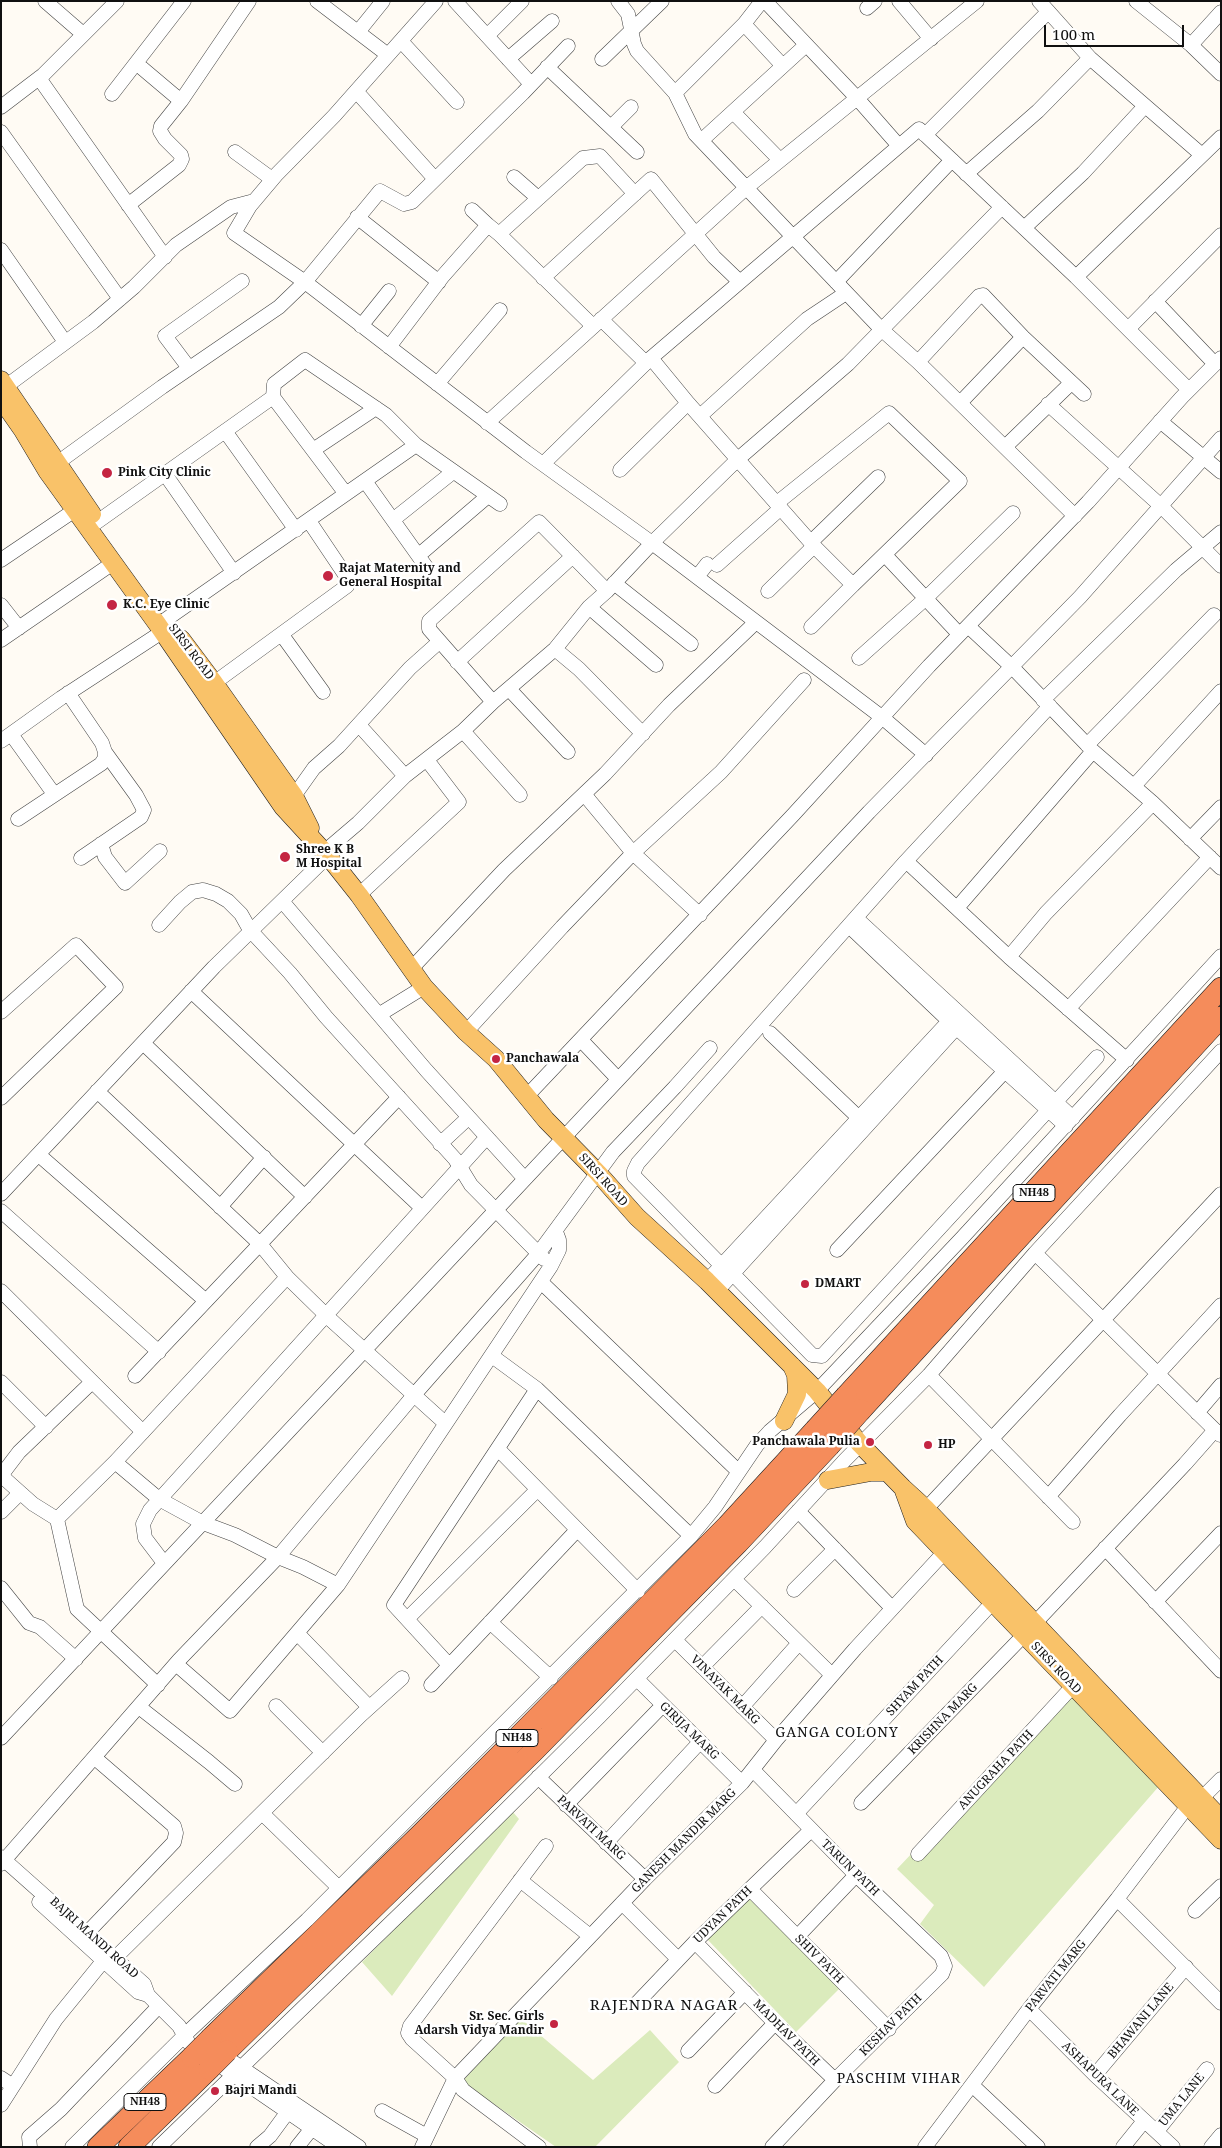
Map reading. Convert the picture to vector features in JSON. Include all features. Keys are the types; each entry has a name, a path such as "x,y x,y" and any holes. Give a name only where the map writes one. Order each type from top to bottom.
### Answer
{"highway":[{"name":"NH48","path":"98,2147 192,2057 219,2045 529,1757 731,1550 829,1446 853,1403 1221,988"},
{"name":"NH48","path":"129,2147 209,2069 219,2045 464,1792 728,1526 814,1430 853,1403 1221,1017"}],"main road":[{"name":"SIRSI ROAD","path":"3,389 52,466 75,510 162,626 214,683 294,796 326,854"},
{"name":"SIRSI ROAD","path":"52,466 96,522 162,626 283,807 326,854 359,895 424,987 466,1032 496,1059 526,1097 637,1217 712,1286 817,1391 860,1444 926,1509 993,1602 1030,1629 1073,1686 1194,1802 1221,1819"},
{"path":"784,1421 797,1394 796,1375 791,1365"},
{"path":"828,1480 871,1472 887,1472"},
{"name":"SIRSI ROAD","path":"903,1488 915,1521 951,1546 1194,1802 1221,1840"}],"street":[{"path":"45,1 83,34"},
{"path":"1,107 39,78 117,1"},
{"path":"112,94 184,1"},
{"path":"128,205 179,165 182,159 164,139 160,131 161,126 181,101 248,1"},
{"path":"317,1 388,55"},
{"path":"358,32 383,1"},
{"path":"436,1 356,91 272,180 254,201 234,233 305,282 487,423 697,576 883,718 926,755"},
{"path":"455,1 531,84"},
{"path":"487,36 522,1"},
{"path":"618,1 628,14 634,44 644,60 675,93 696,134 881,329 918,362 1075,516"},
{"path":"602,59 662,1"},
{"path":"675,93 744,24 763,1 856,97 900,146"},
{"path":"899,1 931,38"},
{"path":"487,423 746,188 856,97 878,82 977,1"},
{"path":"1136,1 1191,45 1221,74"},
{"path":"925,134 1044,7 1090,58 1202,155"},
{"path":"1191,45 1221,12"},
{"path":"508,59 552,21"},
{"path":"744,24 783,66"},
{"path":"401,41 457,102"},
{"path":"702,140 806,45"},
{"path":"52,466 278,307 305,282 380,191 404,204 412,202 568,46"},
{"path":"966,174 1038,111 1090,58"},
{"path":"136,63 181,101"},
{"path":"547,67 637,152"},
{"path":"39,78 165,257"},
{"path":"356,91 435,179"},
{"path":"1024,228 1084,173 1145,106"},
{"path":"611,127 631,107"},
{"path":"733,112 780,160"},
{"path":"543,464 649,361 920,129 1076,277 1189,390"},
{"path":"1,132 120,299"},
{"path":"1076,277 1221,137"},
{"path":"235,152 272,180"},
{"path":"499,234 583,158 600,156 635,194"},
{"path":"836,282 952,160"},
{"path":"514,177 538,198"},
{"path":"543,278 651,179 696,232 714,257 740,282"},
{"path":"3,389 93,322 120,299 176,245 231,207 254,201"},
{"path":"1,1194 191,991 250,930 282,901 326,854 406,776 463,731 493,702 555,649 589,607 611,587 652,543 738,459 848,364 1002,207"},
{"path":"472,210 543,278 649,361 700,416 812,544 853,585"},
{"path":"357,217 439,282"},
{"path":"389,347 439,282 488,225"},
{"path":"1128,329 1221,235"},
{"path":"1,250 66,342"},
{"path":"189,368 165,336 242,281"},
{"path":"361,326 389,290"},
{"path":"700,416 807,319 846,293"},
{"path":"918,362 979,296 983,296 1084,394"},
{"path":"526,1097 700,915 964,630 1075,516 1160,421 1218,361 1155,301"},
{"path":"437,384 500,310"},
{"path":"960,403 1023,336"},
{"path":"346,494 273,396 274,384 305,360 386,415 416,445 500,504"},
{"path":"1006,447 1068,386 1069,380"},
{"path":"96,522 273,396"},
{"path":"620,470 688,403"},
{"path":"1048,404 1161,506 1221,566"},
{"path":"313,450 376,408"},
{"path":"697,576 889,413 960,481 810,627"},
{"path":"1160,421 1221,472"},
{"path":"225,431 296,530"},
{"path":"1,1738 618,1079 926,755 1080,598 1221,438"},
{"path":"54,794 6,737 416,445"},
{"path":"394,519 453,472"},
{"path":"166,474 234,573"},
{"path":"768,591 878,477"},
{"path":"365,481 394,519 432,575"},
{"path":"419,555 488,496"},
{"path":"1,560 75,510"},
{"path":"859,658 925,599 1013,513"},
{"path":"214,683 348,586 348,579 308,521"},
{"path":"493,702 439,642 429,629 429,621 539,522 572,556 611,587 691,644"},
{"path":"721,1265 634,1176 634,1170 638,1163 1047,703 1124,620 1221,532"},
{"path":"885,555 925,599 1013,668 1090,748 1153,802 1221,868"},
{"path":"457,662 572,556"},
{"path":"1,640 114,563"},
{"path":"1,605 19,628"},
{"path":"589,607 656,666"},
{"path":"957,908 1090,748 1214,615"},
{"path":"411,968 467,908 756,622"},
{"path":"282,634 323,692"},
{"path":"294,796 314,768 359,725 410,668 439,642"},
{"path":"555,649 580,669 642,734"},
{"path":"466,1032 562,927 634,853 721,772 804,680"},
{"path":"509,688 568,752"},
{"path":"1134,786 1221,691"},
{"path":"68,693 144,810 141,817 81,858"},
{"path":"359,725 406,776"},
{"path":"463,731 520,795"},
{"path":"18,819 101,764 105,758 105,752"},
{"path":"359,895 459,802 427,760"},
{"path":"584,794 634,853 700,915"},
{"path":"1009,957 1046,913 1153,802"},
{"path":"1190,839 1221,807"},
{"path":"102,844 105,856 125,883 160,851"},
{"path":"1068,1009 1210,857"},
{"path":"906,861 1009,957 1127,1060"},
{"path":"159,925 192,892 203,890 216,894 228,902 241,914 250,930 290,973 326,1017 460,1167 471,1185 552,1266"},
{"path":"282,901 468,1118 525,1179"},
{"path":"852,922 953,1025 1004,1071 1052,1106"},
{"path":"852,922 1070,1122"},
{"path":"1,1012 76,945 116,987 1,1098"},
{"path":"72,2147 184,2031 339,1888 638,1591 691,1536 715,1507 757,1445 817,1391 1070,1122 1221,956"},
{"path":"380,1014 424,987"},
{"path":"191,991 422,1208"},
{"path":"712,1286 721,1265 859,1118 953,1025"},
{"path":"712,1286 733,1274 953,1025"},
{"path":"770,1033 859,1118"},
{"path":"581,1040 618,1079"},
{"path":"142,1043 305,1196"},
{"path":"338,2147 315,2125 237,2071 184,2031 148,1994 138,1992 110,1959 2,1863 176,1664 278,1557 414,1395 538,1254 613,1152 710,1048"},
{"path":"159,2147 435,1880 675,1640 860,1444 928,1375 1034,1253 1221,1051"},
{"path":"733,1274 812,1355 822,1356 1097,1057"},
{"path":"837,1250 1004,1071"},
{"path":"97,1091 260,1244 287,1277 326,1315 445,1423"},
{"path":"135,1376 399,1098"},
{"path":"440,1144 468,1118"},
{"path":"164,1564 145,1538 143,1524 150,1510 486,1138"},
{"path":"38,1154 206,1301"},
{"path":"220,1207 264,1158"},
{"path":"926,1509 1221,1194"},
{"path":"1,1211 159,1352"},
{"path":"176,1664 230,1711 338,1585 552,1266 559,1250 559,1240 556,1232"},
{"path":"1034,1253 1218,1432"},
{"path":"57,1518 115,1462 287,1277"},
{"path":"542,1282 738,1471"},
{"path":"1,1291 142,1432"},
{"path":"1048,1497 1157,1373 1221,1305"},
{"path":"492,1356 536,1389 691,1536"},
{"path":"928,1375 1072,1522"},
{"path":"57,1518 42,1511 20,1493 4,1479 3,1473 19,1452 92,1382"},
{"path":"2,1384 46,1427"},
{"path":"1197,1413 1221,1385"},
{"path":"449,1665 394,1604 536,1389"},
{"name":"KRISHNA MARG","path":"861,1803 1030,1629 1185,1464 1218,1432"},
{"path":"498,1449 638,1591"},
{"path":"115,1462 159,1499 203,1523 235,1535 338,1585"},
{"path":"407,1619 537,1490"},
{"path":"1,1512 20,1493"},
{"path":"798,1511 892,1608"},
{"path":"57,1518 77,1609 158,1685"},
{"path":"431,1685 578,1530"},
{"path":"1155,1602 1221,1533"},
{"name":"GANESH MANDIR MARG","path":"425,2141 455,2078 645,1879 742,1783 832,1675 951,1546"},
{"path":"1105,1548 1155,1602 1219,1666"},
{"path":"794,1590 835,1549"},
{"path":"734,1579 832,1675"},
{"path":"1,1588 29,1623 40,1627 76,1659"},
{"name":"SHYAM PATH","path":"796,1814 993,1602"},
{"path":"702,1667 762,1606"},
{"path":"490,1622 550,1678"},
{"path":"297,1633 369,1707"},
{"name":"VINAYAK MARG","path":"675,1640 776,1740"},
{"path":"742,1707 799,1642"},
{"path":"1,2105 56,2019 110,1959 369,1707 402,1678"},
{"name":"GIRIJA MARG","path":"637,1679 662,1706 742,1783"},
{"name":"ANUGRAHA PATH","path":"918,1854 1073,1686"},
{"path":"276,1706 323,1753"},
{"path":"566,1805 662,1706"},
{"path":"139,1707 234,1784"},
{"path":"606,1843 700,1742"},
{"path":"88,1932 174,1842 176,1834 174,1826 95,1758"},
{"name":"TARUN PATH","path":"752,1770 856,1875 941,1956 945,1966"},
{"name":"PARVATI MARG","path":"538,1777 645,1879"},
{"name":"PARVATI MARG","path":"925,2147 1029,2009 1194,1802 1221,1779"},
{"path":"262,1812 339,1888"},
{"name":"UDYAN PATH","path":"638,2003 695,1942 811,1830"},
{"path":"539,2147 464,2090 455,2078 412,2039 408,2033 410,2026 546,1846"},
{"name":"BAJRI MANDI ROAD","path":"2,1863 88,1932 110,1959"},
{"path":"797,1936 856,1875"},
{"path":"520,1880 590,1936"},
{"path":"1195,1911 1221,1886"},
{"name":"SHIV PATH","path":"750,1889 889,2029"},
{"path":"1117,1900 1186,1967 1218,1995"},
{"path":"622,1903 678,1959"},
{"name":"MADHAV PATH","path":"695,1942 775,2023 835,2080"},
{"name":"KESHAV PATH","path":"772,2147 835,2080 889,2029 942,1974 945,1966"},
{"name":"BHAWANI LANE","path":"1095,2075 1186,1967"},
{"path":"688,2051 745,1992"},
{"path":"30,2147 29,2137 61,2109 159,2006"},
{"name":"ASHAPURA LANE","path":"1029,2009 1095,2075 1173,2147"},
{"path":"714,2086 775,2023"},
{"name":"UMA LANE","path":"1157,2131 1207,2069"},
{"path":"1,2078 13,2086"},
{"path":"972,2085 1038,2147"},
{"path":"257,2147 270,2136 291,2108"},
{"path":"382,2111 425,2141"},
{"path":"1123,2147 1144,2121"},
{"path":"297,2147 315,2125"},
{"path":"315,2125 359,2147"},
{"path":"1211,2147 1221,2135"}],"green space":[{"path":"1067,1689 1160,1785 984,1987 920,1924 934,1905 897,1869"},
{"path":"512,1811 519,1819 392,1996 362,1962"},
{"path":"751,1896 841,1987 796,2032 707,1939"},
{"path":"519,2017 593,2080 650,2030 679,2062 595,2147 556,2147 462,2082"}],"place":[{"name":"Pink City Clinic","path":"107,473"},
{"name":"Rajat Maternity and General Hospital","path":"328,576"},
{"name":"K.C. Eye Clinic","path":"112,605"},
{"name":"Shree K B M Hospital","path":"285,857"},
{"name":"Panchawala","path":"496,1059"},
{"name":"DMART","path":"805,1284"},
{"name":"Panchawala Pulia","path":"870,1442"},
{"name":"HP","path":"928,1445"},
{"name":"Sr. Sec. Girls Adarsh Vidya Mandir","path":"554,2024"},
{"name":"Bajri Mandi","path":"215,2091"}],"district":[{"name":"GANGA COLONY","path":"837,1733"},
{"name":"RAJENDRA NAGAR","path":"664,2006"},
{"name":"PASCHIM VIHAR","path":"899,2079"}]}
